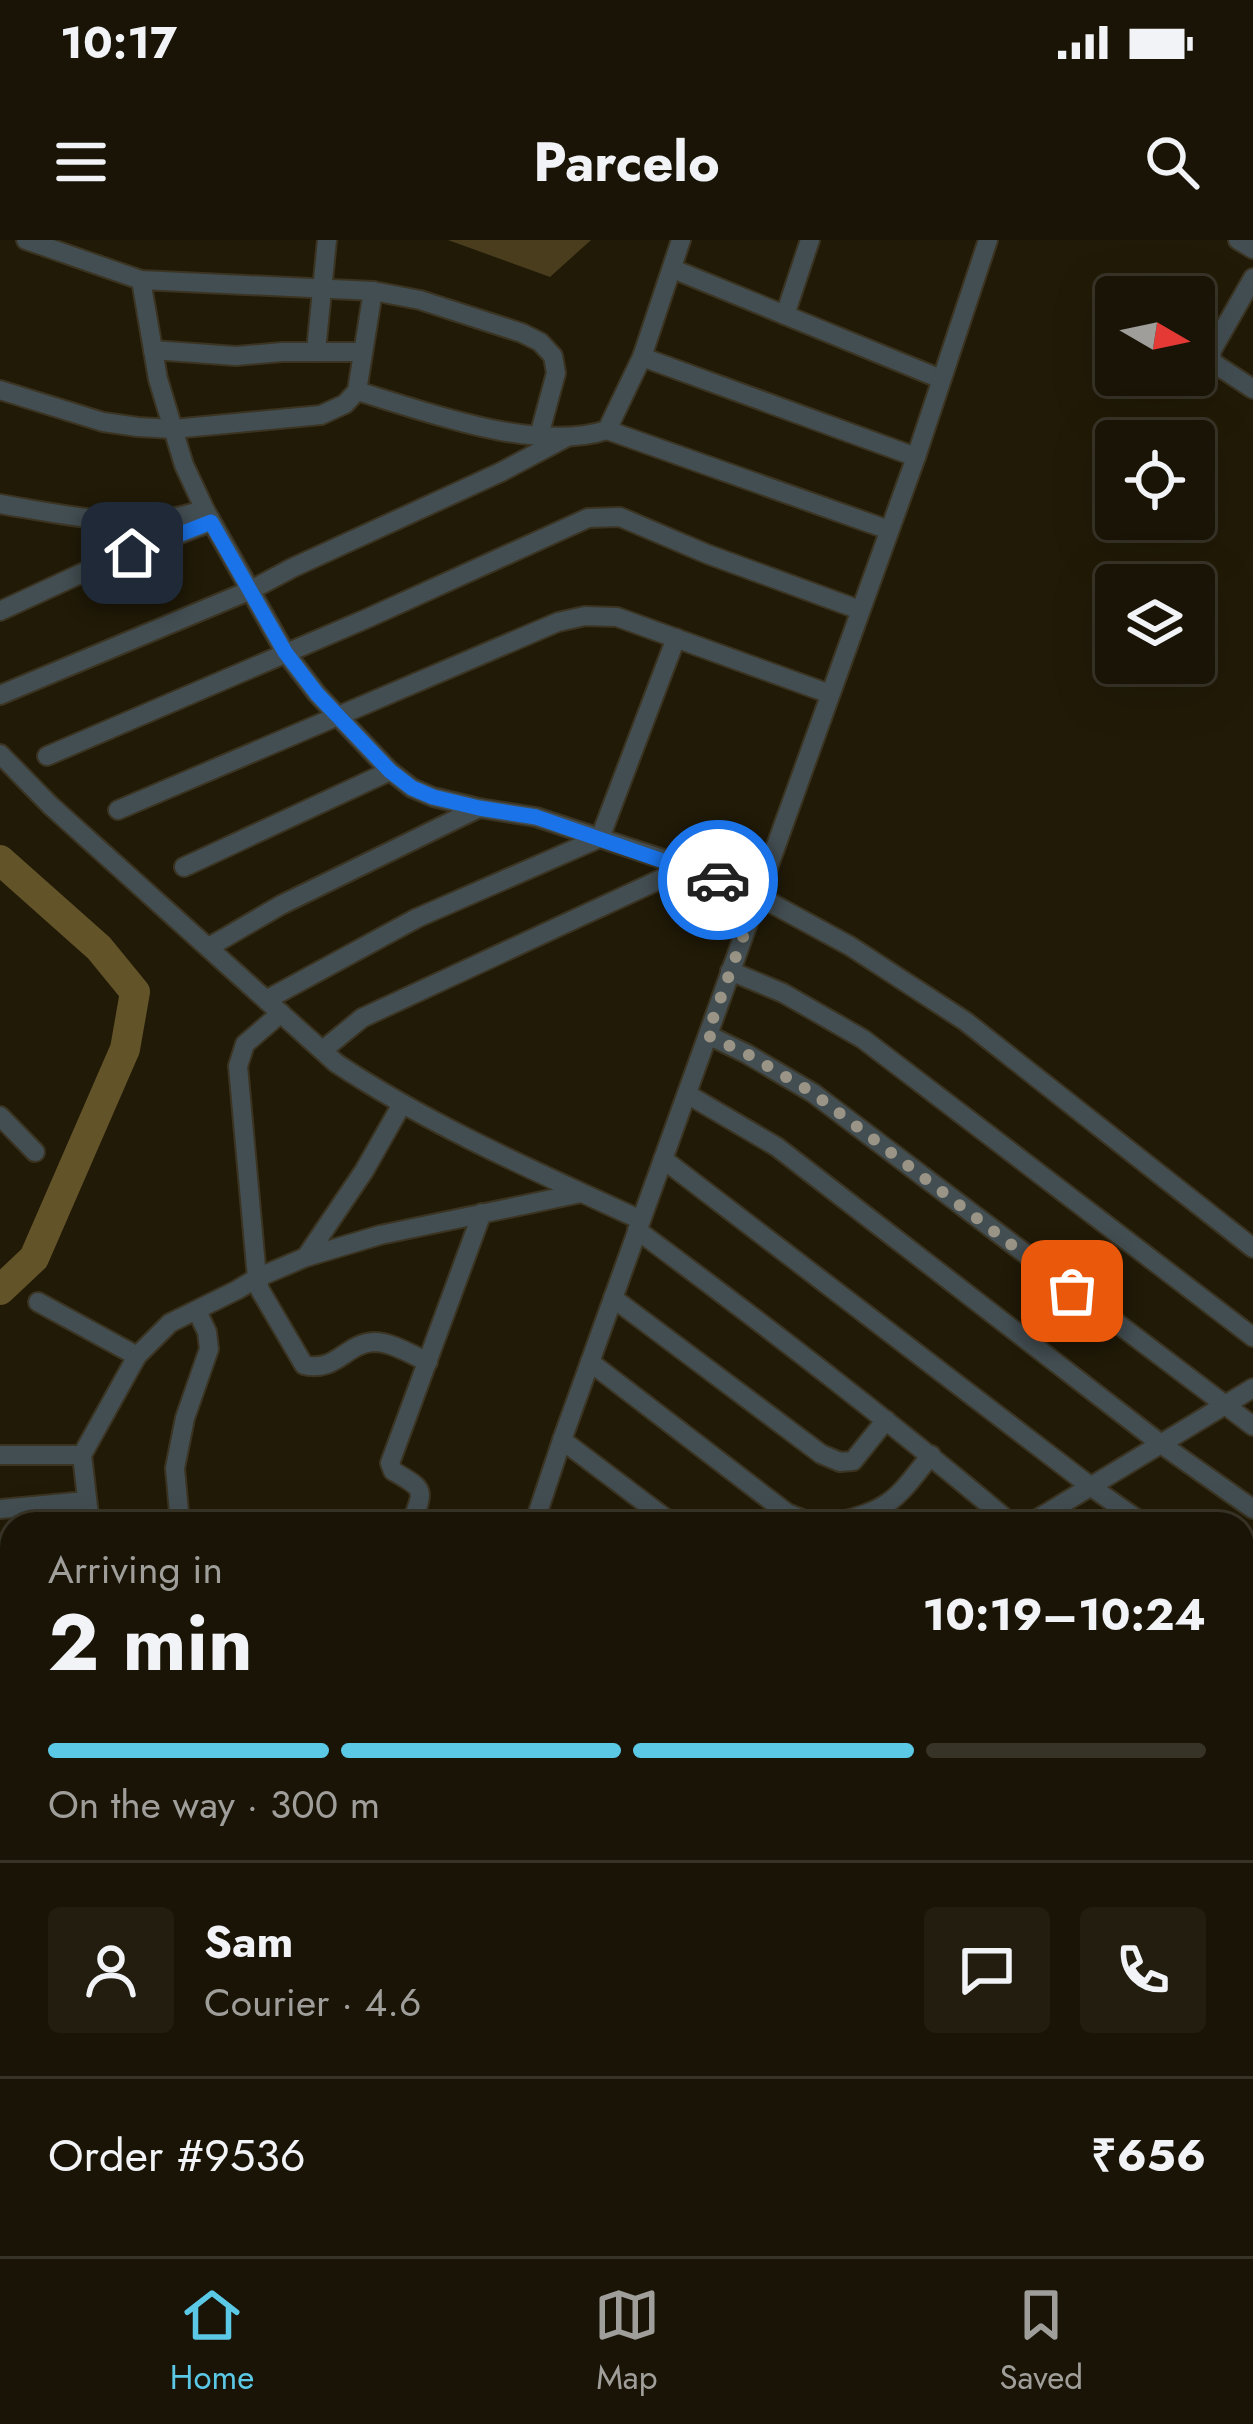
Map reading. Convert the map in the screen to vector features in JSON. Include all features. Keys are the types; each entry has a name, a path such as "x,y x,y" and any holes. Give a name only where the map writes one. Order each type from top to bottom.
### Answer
{"street":[{"path":"26,240 140,280 374,292 420,300 522,332 553,356 556,373 539,436"},
{"path":"316,351 327,240"},
{"path":"608,430 642,357 681,240"},
{"path":"784,315 810,240"},
{"path":"541,1512 562,1439 916,457 988,240"},
{"path":"1238,240 1253,249"},
{"path":"673,269 941,379"},
{"path":"1253,278 1211,358 1253,389"},
{"path":"140,280 158,379 184,465 208,516 285,652 390,771 433,797 536,817 687,867 758,896 850,946 965,1021 1253,1248"},
{"path":"0,390 103,422 173,429 321,415 345,404 356,391 374,292"},
{"path":"152,350 236,356 363,352"},
{"path":"642,357 916,457"},
{"path":"356,391 468,424 539,436 608,430 889,530"},
{"path":"0,695 251,590 567,436"},
{"path":"0,504 122,520 208,516"},
{"path":"0,611 208,516"},
{"path":"47,756 588,518 620,517 860,610"},
{"path":"118,810 558,622 585,616 617,617 830,694"},
{"path":"428,1362 374,1342 326,1366 304,1365 260,1290 238,1066 245,1044 273,1006 417,918 600,838 676,638"},
{"path":"0,754 50,805 336,1063 402,1104 639,1225 998,1512"},
{"path":"184,868 390,771"},
{"path":"209,947 281,905 479,808"},
{"path":"323,1050 362,1018 687,867"},
{"path":"730,971 783,993 862,1039 1253,1337"},
{"path":"707,1035 813,1093 1253,1426"},
{"path":"687,1094 777,1147 1161,1444 1253,1509"},
{"path":"306,1257 402,1104"},
{"path":"0,1116 35,1153"},
{"path":"663,1159 1127,1512"},
{"path":"88,1512 82,1454 137,1356 170,1323 256,1277 306,1257 380,1234 580,1192"},
{"path":"416,1512 418,1486 392,1471 390,1463 482,1213"},
{"path":"613,1298 821,1454 840,1462 853,1461 886,1420"},
{"path":"38,1302 137,1356"},
{"path":"179,1512 176,1468 185,1418 209,1349 197,1311"},
{"path":"590,1362 786,1512"},
{"path":"1048,1512 1253,1388"},
{"path":"562,1439 657,1512"},
{"path":"0,1455 82,1454"},
{"path":"870,1512 898,1497 931,1455"},
{"path":"0,1509 86,1501"}],"shaded area":[{"path":"448,240 591,240 550,277"}],"waterway":[{"path":"0,860 99,948 135,992 125,1049 34,1258 0,1290"}],"way so far":[{"path":"718,880 758,896 707,1035 813,1093 1072,1291"}],"route":[{"path":"132,553 211,522 285,652 317,694 412,788 479,808 536,817 718,880"}]}
